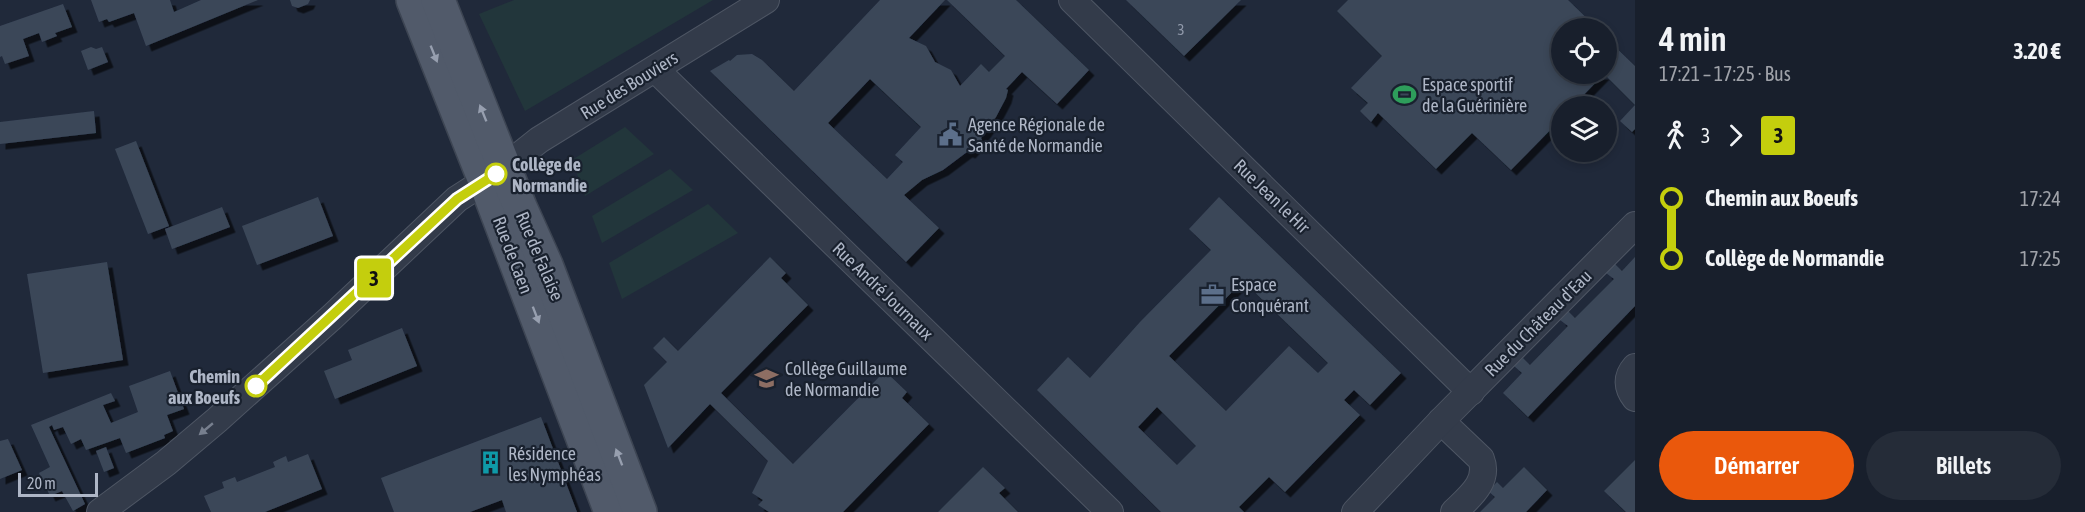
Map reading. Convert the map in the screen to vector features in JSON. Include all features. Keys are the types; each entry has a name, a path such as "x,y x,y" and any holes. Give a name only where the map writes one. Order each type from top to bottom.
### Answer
{"main road":[{"name":"Rue de Caen","path":"413,0 495,174 611,512"},
{"name":"Rue de Falaise","path":"438,0 495,174 546,265 640,512"}],"street":[{"name":"Rue des Bouviers","path":"100,512 166,464 217,420 457,199 495,174 539,140 766,0"},
{"name":"Rue Jean le Hir","path":"1072,0 1471,392"},
{"name":"Rue André Journaux","path":"655,69 1110,512"},
{"name":"Rue du Château d'Eau","path":"1355,512 1441,421 1635,225"},
{"path":"1635,367 1628,378 1630,391 1635,398"},
{"path":"1441,421 1481,459 1484,466 1478,487 1454,512"}],"green space":[{"path":"514,0 713,0 525,111 479,14"},
{"path":"625,127 654,154 585,196 572,160"},
{"path":"670,169 693,190 602,243 592,216"},
{"path":"708,204 738,233 622,299 609,263"}],"building":[{"path":"91,0 170,0 174,12 201,0 258,0 146,46 134,13 109,22 107,19 99,22"},
{"path":"290,0 310,0 308,4 298,8 292,6"},
{"name":"Agence Régionale de Santé de Normandie","path":"880,0 945,0 909,38 926,46 935,62 951,70 960,86 981,64 989,72 1005,56 947,0 1016,0 1089,70 1057,104 1022,72 1006,89 1008,90 1006,98 996,117 981,138 982,140 970,153 967,152 943,170 922,180 904,195 939,228 906,262 710,71 737,55 752,54 762,60 794,91","holes":["870,79 921,127 895,155 903,162 887,179 828,123"]},
{"path":"1126,0 1241,0 1184,56"},
{"path":"1348,0 1568,0 1587,18 1551,18 1551,84 1594,84 1583,96 1551,96 1551,129 1511,170 1472,133 1436,169 1378,113 1371,122 1360,111 1368,103 1351,88 1382,56 1337,11"},
{"path":"63,4 72,27 55,33 57,36 42,42 39,33 23,39 29,56 5,64 2,56 0,57 0,26"},
{"path":"91,47 96,49 102,47 108,62 88,70 81,51"},
{"path":"1617,49 1635,66 1635,105 1614,84 1617,84"},
{"path":"1635,105 1635,129 1632,132 1620,121"},
{"path":"94,111 96,133 0,144 0,122"},
{"path":"136,141 169,226 148,234 115,149"},
{"path":"318,197 333,236 257,265 242,226"},
{"path":"1219,197 1401,373 1370,405 1354,390 1344,400 1360,415 1285,492 1269,477 1239,507 1244,512 1161,512 1037,390 1068,357 1090,378 1140,322 1211,250 1189,229","holes":["1243,281 1328,363 1318,373 1289,346 1226,411 1169,356","1157,407 1196,446 1177,465 1138,427"]},
{"path":"222,207 230,227 172,249 165,229"},
{"path":"770,257 786,273 781,278 808,305 721,393 793,464 885,371 907,392 902,398 929,424 843,512 769,512 758,505 763,500 752,493 768,461 710,404 668,448 644,385 667,362 653,348 664,337 678,351"},
{"path":"1635,257 1635,306 1528,417 1503,393 1522,373 1514,366 1523,358 1530,365 1568,326 1560,320 1568,311 1575,318 1614,279 1606,273 1615,264 1622,271"},
{"path":"107,262 123,360 43,373 27,274"},
{"path":"402,328 417,366 335,399 324,371 352,360 348,350"},
{"path":"170,371 184,409 167,415 173,431 164,435 165,438 126,453 120,438 86,450 81,439 71,444 63,427 54,430 52,425 49,427 85,504 73,511 62,491 50,496 39,473 50,467 31,425 111,393 115,401 103,405 111,423 138,412 129,386"},
{"name":"Résidence les Nymphéas","path":"541,417 577,512 506,512 502,500 470,512 394,512 381,478"},
{"path":"8,439 22,470 0,479 0,441"},
{"path":"106,447 114,468 104,472 96,451"},
{"path":"308,454 322,489 265,512 211,512 204,496 224,488 222,482 235,477 237,482 275,467 273,462 286,456 288,462"},
{"path":"1635,460 1635,512 1626,512 1604,491"},
{"path":"983,467 1005,488 999,493 1018,512 938,512"},
{"path":"1524,467 1547,490 1526,512 1480,512 1495,497 1488,491 1497,482 1503,488"}],"bus line":[{"name":"3","path":"256,386 457,199 496,174"}],"place":[{"name":"Espace sportif de la Guérinière","path":"1404,94"},
{"name":"Agence Régionale de Santé de Normandie","path":"950,134"},
{"name":"Collège de Normandie","path":"496,174"},
{"name":"Espace Conquérant","path":"1213,294"},
{"name":"Collège Guillaume de Normandie","path":"767,378"},
{"name":"Chemin aux Boeufs","path":"256,386"},
{"name":"Résidence les Nymphéas","path":"490,463"}]}
